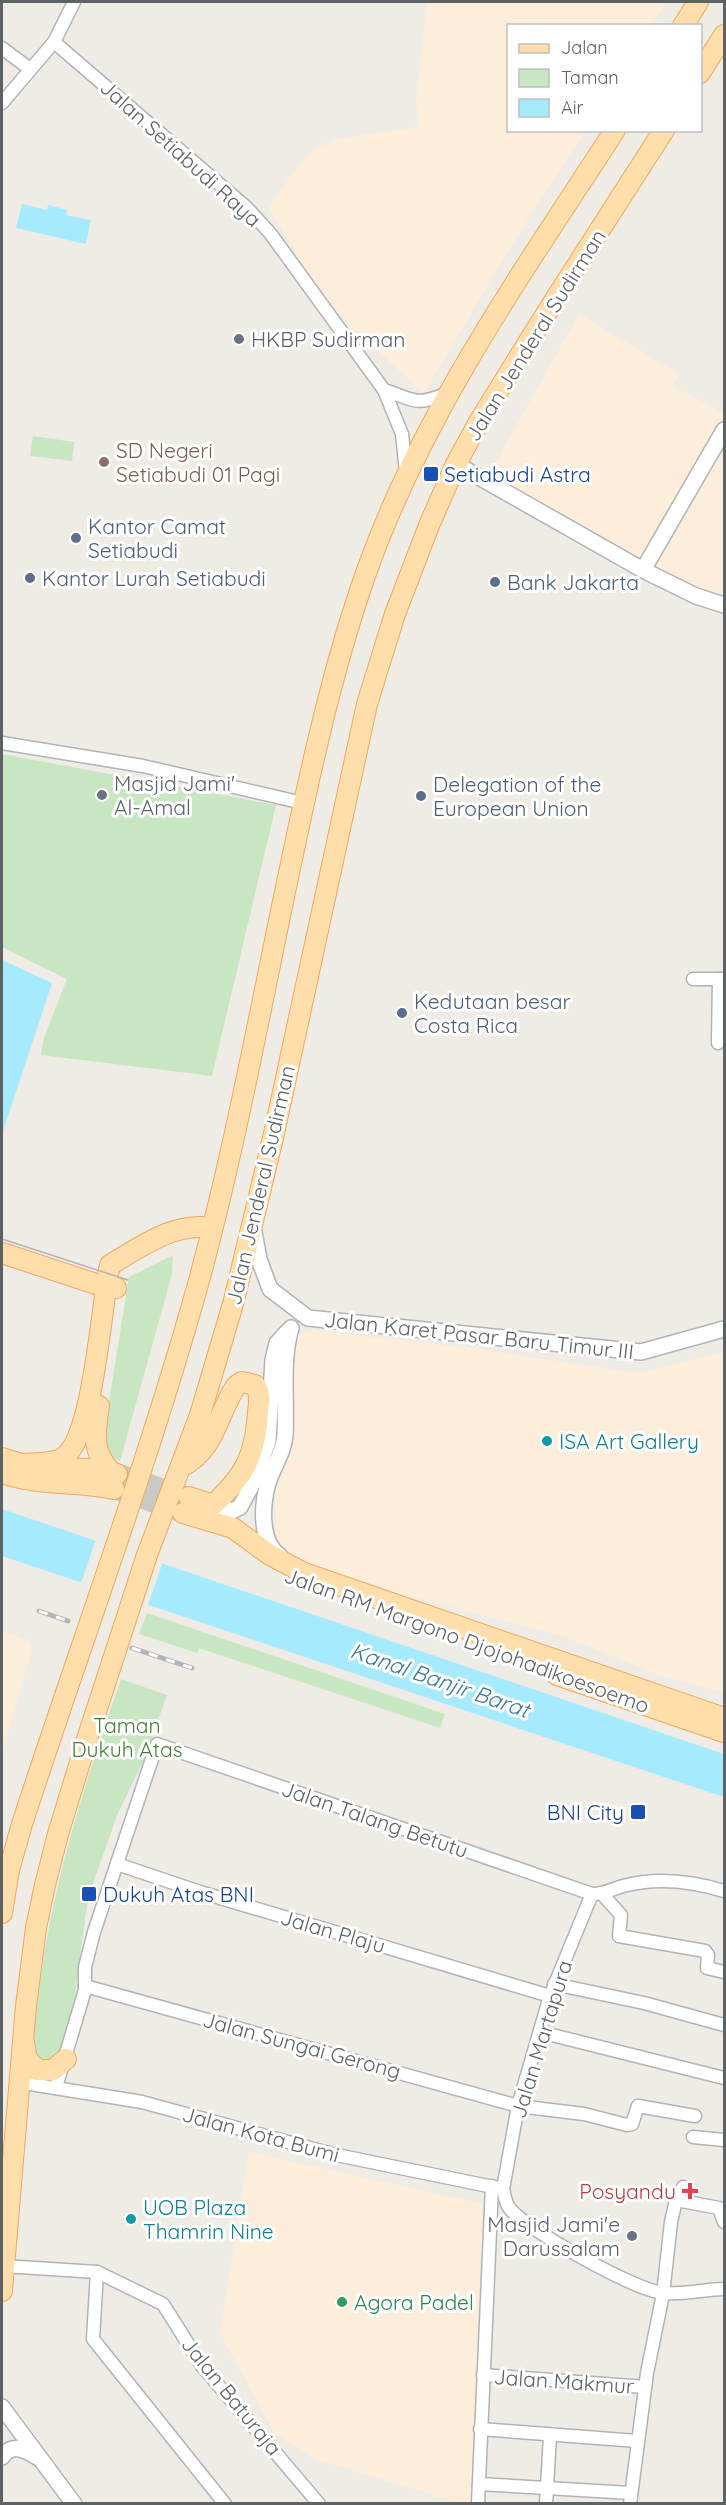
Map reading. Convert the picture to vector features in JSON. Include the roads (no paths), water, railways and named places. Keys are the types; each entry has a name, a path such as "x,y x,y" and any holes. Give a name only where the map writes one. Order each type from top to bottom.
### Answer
{"main road":[{"path":"684,24 698,2"},
{"path":"702,70 724,35"},
{"name":"Jalan Jenderal Sudirman","path":"2,1913 9,1870 22,1824 140,1474 196,1289 249,1068 303,803 348,627 368,569 406,478 449,393 515,285 614,132"},
{"name":"Jalan Jenderal Sudirman","path":"2,2291 18,2082 36,1928 58,1834 147,1555 200,1415 233,1304 253,1226 367,704 394,614 456,464 480,420 663,132"},
{"path":"115,1478 101,1459 95,1441 111,1287 110,1265 175,1230 189,1226 212,1228"},
{"path":"2,1254 111,1287"},
{"path":"10,1461 60,1460 75,1447 85,1421 111,1287"},
{"path":"181,1467 197,1458 210,1441 236,1386 242,1382 255,1385 259,1397 253,1452 239,1479 215,1517 186,1505"},
{"path":"10,1461 42,1468 96,1469 115,1478"},
{"path":"2,1473 36,1483 96,1485 115,1478"},
{"name":"Jalan RM Margono Djojohadikoesoemo","path":"215,1517 270,1555 304,1573 724,1718"},
{"name":"Jalan RM Margono Djojohadikoesoemo","path":"215,1517 274,1568 301,1583 724,1732"},
{"path":"24,2038 27,2060 38,2070 53,2070 66,2059"}],"street":[{"path":"2,103 54,42 74,2"},
{"name":"Jalan Setiabudi Raya","path":"54,42 254,215 270,233 384,390 402,434 406,478"},
{"path":"2,48 30,69"},
{"path":"384,390 411,401 421,402 449,393"},
{"path":"643,570 724,430"},
{"path":"456,464 643,570 696,596 724,605"},
{"path":"2,743 143,765 303,803"},
{"path":"693,980 722,979 718,1043"},
{"name":"Jalan Karet Pasar Baru Timur III","path":"253,1226 259,1259 270,1289 308,1318 641,1352 724,1329"},
{"path":"215,1517 240,1507 254,1481 268,1441 273,1360 277,1343 291,1328 308,1318"},
{"path":"291,1328 287,1347 285,1438 268,1482 265,1526 268,1542 276,1554 304,1573 319,1590"},
{"name":"Jalan Talang Betutu","path":"117,1864 157,1744 597,1894"},
{"path":"56,2087 66,2059 85,1986 85,1967 117,1864"},
{"name":"Jalan Plaju","path":"117,1864 210,1896 552,1990 644,2003 724,2025"},
{"path":"597,1894 622,1886 673,1881 698,1883 724,1891"},
{"path":"597,1894 621,1915 619,1936 705,1951 708,1955 707,1968 724,1972"},
{"name":"Jalan Martapura","path":"498,2187 518,2106 552,1990 597,1894"},
{"name":"Jalan Sungai Gerong","path":"85,1986 518,2106 584,2114 627,2125 632,2124 638,2106 695,2115"},
{"path":"540,2032 724,2078"},
{"name":"Jalan Kota Bumi","path":"18,2082 142,2102 332,2154 498,2187"},
{"path":"693,2137 724,2140"},
{"path":"498,2187 507,2206 534,2228 580,2257 615,2275 663,2294 724,2289"},
{"path":"478,2504 483,2375 498,2187"},
{"path":"479,2484 547,2488 630,2498 645,2387 663,2294 676,2200 683,2187"},
{"path":"676,2200 719,2208 724,2222"},
{"name":"Jalan Baturaja","path":"4,2266 97,2272 163,2304 202,2366 319,2504"},
{"path":"97,2272 93,2339 225,2504"},
{"name":"Jalan Makmur","path":"483,2375 645,2387"},
{"path":"2,2407 74,2504"},
{"path":"480,2429 637,2441"},
{"path":"546,2504 550,2436"},
{"path":"2,2457 8,2450 18,2448 40,2458"}],"water":[{"path":"22,204 47,210 48,205 67,210 66,215 91,220 86,244 16,228"},
{"path":"2,960 52,983 2,1134"},
{"name":"Kanal Banjir Barat","path":"2,1509 724,1754 724,1797 2,1556"}],"tunnel":[{"path":"119,1474 188,1497"},
{"path":"114,1489 181,1512"}],"tram line":[{"path":"2,1239 128,1280"}],"railway":[{"path":"39,1611 68,1621"},
{"path":"132,1648 192,1668"}],"place":[{"name":"HKBP Sudirman","path":"239,339"},
{"name":"SD Negeri Setiabudi 01 Pagi","path":"104,462"},
{"name":"Setiabudi Astra","path":"431,474"},
{"name":"Kantor Camat Setiabudi","path":"76,538"},
{"name":"Kantor Lurah Setiabudi","path":"30,578"},
{"name":"Bank Jakarta","path":"495,582"},
{"name":"Masjid Jami' Al-Amal","path":"102,795"},
{"name":"Delegation of the European Union","path":"421,796"},
{"name":"Kedutaan besar Costa Rica","path":"402,1013"},
{"name":"ISA Art Gallery","path":"547,1441"},
{"name":"BNI City","path":"638,1812"},
{"name":"Dukuh Atas BNI","path":"89,1894"},
{"name":"Posyandu","path":"690,2191"},
{"name":"UOB Plaza Thamrin Nine","path":"131,2219"},
{"name":"Masjid Jami'e Darussalam","path":"632,2236"},
{"name":"Agora Padel","path":"342,2302"}],"park label":[{"name":"Taman Dukuh Atas","path":"127,1737"}]}
